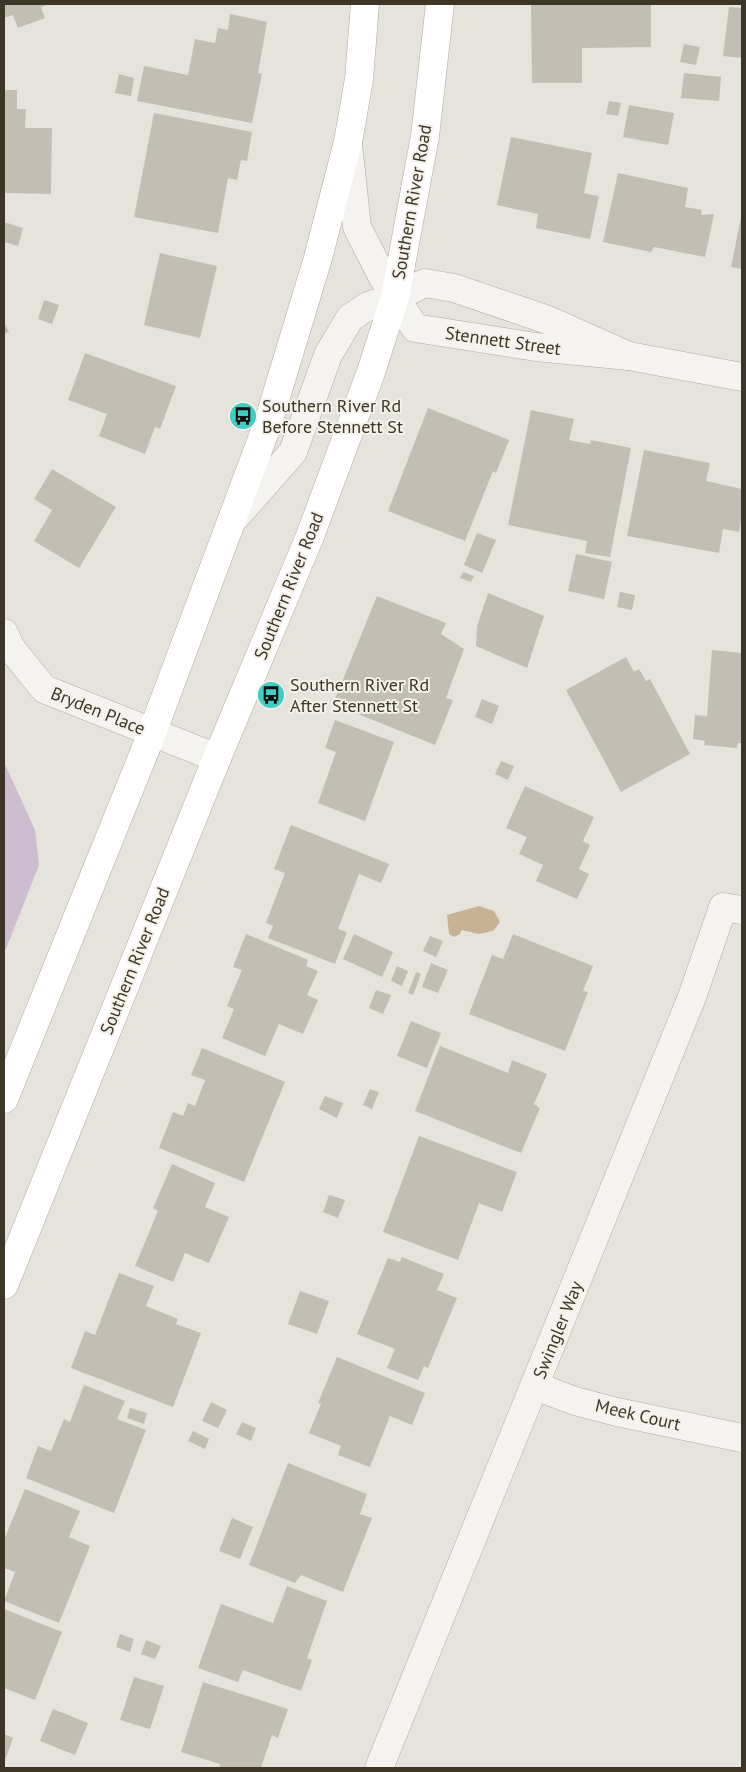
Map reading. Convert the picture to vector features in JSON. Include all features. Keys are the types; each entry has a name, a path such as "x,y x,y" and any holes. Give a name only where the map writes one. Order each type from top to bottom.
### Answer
{"main road":[{"path":"4,1099 152,733 268,423 318,258 348,142 359,79 365,4"},
{"name":"Southern River Road","path":"4,1285 217,758 310,536 371,372 395,297 425,136 440,4"}],"street":[{"name":"Stennett Street","path":"348,142 357,227 378,268 416,328 536,347 629,356 742,377"},
{"name":"Stennett Street","path":"232,521 293,452 328,355 350,318 368,306 395,297 426,283 454,288 548,320 629,356"},
{"name":"Bryden Place","path":"4,634 11,648 44,689 217,758"},
{"name":"Swingler Way","path":"379,1768 692,997 724,907 742,910"},
{"name":"Meek Court","path":"535,1386 617,1412 742,1438"}],"shaded area":[{"path":"4,762 35,830 39,865 4,954"},
{"path":"479,906 494,911 500,922 493,931 479,934 462,930 460,934 454,937 449,934 447,915"}],"building":[{"path":"4,4 50,4 41,7 45,18 18,28 13,15 4,18"},
{"path":"531,4 651,4 651,47 582,48 582,83 532,83"},
{"path":"729,7 742,8 742,58 723,56"},
{"path":"230,14 267,22 258,73 262,74 252,123 137,101 144,66 188,75 195,39 215,43 218,28 228,30"},
{"path":"684,44 700,47 696,65 680,62"},
{"path":"684,73 721,77 719,101 681,98"},
{"path":"119,74 134,78 131,96 115,93"},
{"path":"4,90 17,90 17,109 26,109 25,128 52,128 51,194 4,193"},
{"path":"609,101 621,103 618,116 606,114"},
{"path":"629,105 674,113 668,145 623,137"},
{"path":"154,113 252,132 247,161 241,160 237,180 228,178 218,233 134,217"},
{"path":"511,137 592,153 584,193 599,196 590,239 536,228 538,214 497,205"},
{"path":"618,173 688,188 685,207 702,210 701,215 714,214 705,257 654,247 651,252 603,242"},
{"path":"742,218 742,269 731,267"},
{"path":"4,222 23,228 18,246 4,242"},
{"path":"160,253 217,266 200,338 144,325"},
{"path":"44,300 59,305 52,324 38,319"},
{"path":"4,322 9,332 4,334"},
{"path":"85,353 176,386 160,429 155,427 145,454 99,436 107,414 68,400"},
{"path":"428,408 509,440 496,473 493,471 465,541 388,511"},
{"path":"531,410 574,419 569,440 590,444 591,440 631,448 610,557 585,553 587,541 508,525"},
{"path":"644,450 710,463 706,481 742,489 742,516 739,532 723,529 719,553 627,536"},
{"path":"52,469 116,507 79,568 34,541 52,510 34,499"},
{"path":"477,533 496,540 482,573 464,565"},
{"path":"576,554 612,562 604,599 568,591"},
{"path":"463,572 474,576 471,582 460,578"},
{"path":"620,592 635,595 632,610 617,607"},
{"path":"488,593 544,616 527,668 476,646 477,626"},
{"path":"377,596 446,623 441,634 464,649 446,698 453,700 435,745 333,704"},
{"path":"712,650 742,653 742,743 738,743 737,748 704,745 705,741 693,739 695,715 707,716"},
{"path":"626,657 634,672 639,669 646,681 650,679 690,754 621,792 566,690"},
{"path":"482,699 499,706 492,724 475,717"},
{"path":"335,720 394,742 365,821 318,803 336,752 325,748"},
{"path":"501,761 514,766 508,780 495,774"},
{"path":"525,786 594,817 583,841 590,845 579,869 589,874 577,899 536,881 543,865 519,854 527,837 506,828"},
{"path":"291,825 389,864 381,883 359,874 338,929 347,932 335,964 268,938 273,926 266,923 285,873 274,869"},
{"path":"246,934 308,960 306,966 318,971 307,995 318,1000 303,1034 279,1024 265,1056 222,1038 234,1009 227,1006 242,970 233,967"},
{"path":"354,934 393,952 382,977 343,959"},
{"path":"513,934 593,966 583,991 588,992 565,1051 469,1014 492,955 503,959"},
{"path":"430,936 443,941 436,957 423,951"},
{"path":"431,963 448,970 438,993 422,987"},
{"path":"397,966 408,971 402,986 391,981"},
{"path":"416,972 421,974 413,995 408,993"},
{"path":"376,990 391,995 383,1014 369,1008"},
{"path":"411,1021 441,1033 427,1068 397,1056"},
{"path":"440,1046 508,1073 512,1060 547,1074 534,1104 540,1108 521,1153 415,1111"},
{"path":"202,1048 285,1082 244,1182 159,1148 173,1112 183,1116 188,1103 195,1106 205,1080 191,1075"},
{"path":"370,1089 379,1092 372,1109 363,1105"},
{"path":"325,1096 343,1103 337,1118 319,1109"},
{"path":"419,1136 517,1172 502,1212 479,1203 458,1260 383,1232"},
{"path":"172,1164 215,1183 205,1207 229,1217 209,1263 185,1253 173,1282 135,1266 158,1211 153,1208"},
{"path":"329,1195 345,1200 338,1218 323,1212"},
{"path":"402,1257 444,1274 437,1290 457,1298 428,1368 424,1366 418,1380 387,1368 395,1349 357,1334 388,1258 400,1262"},
{"path":"119,1273 154,1286 146,1306 178,1319 176,1324 201,1333 173,1407 71,1368 85,1331 95,1335"},
{"path":"300,1291 329,1301 317,1334 288,1324"},
{"path":"337,1357 425,1393 412,1425 390,1416 370,1467 338,1455 341,1446 309,1433 321,1404 318,1403"},
{"path":"84,1385 125,1401 117,1419 146,1430 114,1513 26,1478 38,1446 51,1451 64,1419 70,1422"},
{"path":"211,1402 227,1410 218,1428 202,1421"},
{"path":"130,1408 147,1413 144,1424 127,1418"},
{"path":"242,1422 256,1428 251,1441 236,1434"},
{"path":"193,1431 209,1439 205,1449 188,1441"},
{"path":"288,1463 367,1494 360,1514 372,1518 343,1592 301,1575 295,1583 249,1565"},
{"path":"25,1489 80,1511 69,1537 90,1546 59,1623 4,1601 15,1572 4,1568 4,1540"},
{"path":"232,1518 253,1527 240,1559 219,1551"},
{"path":"287,1586 327,1601 307,1658 312,1660 301,1691 243,1670 238,1682 198,1668 221,1604 273,1623"},
{"path":"4,1609 62,1632 35,1700 4,1688"},
{"path":"120,1634 134,1639 130,1652 116,1647"},
{"path":"146,1640 161,1646 155,1659 141,1654"},
{"path":"134,1677 164,1686 150,1729 120,1720"},
{"path":"203,1682 288,1709 278,1738 272,1735 261,1768 219,1768 220,1764 181,1752"},
{"path":"53,1709 88,1723 75,1755 40,1741"},
{"path":"4,1734 13,1738 4,1763"}],"place":[{"name":"Southern River Rd Before Stennett St","path":"243,416"},
{"name":"Southern River Rd After Stennett St","path":"271,695"}]}
